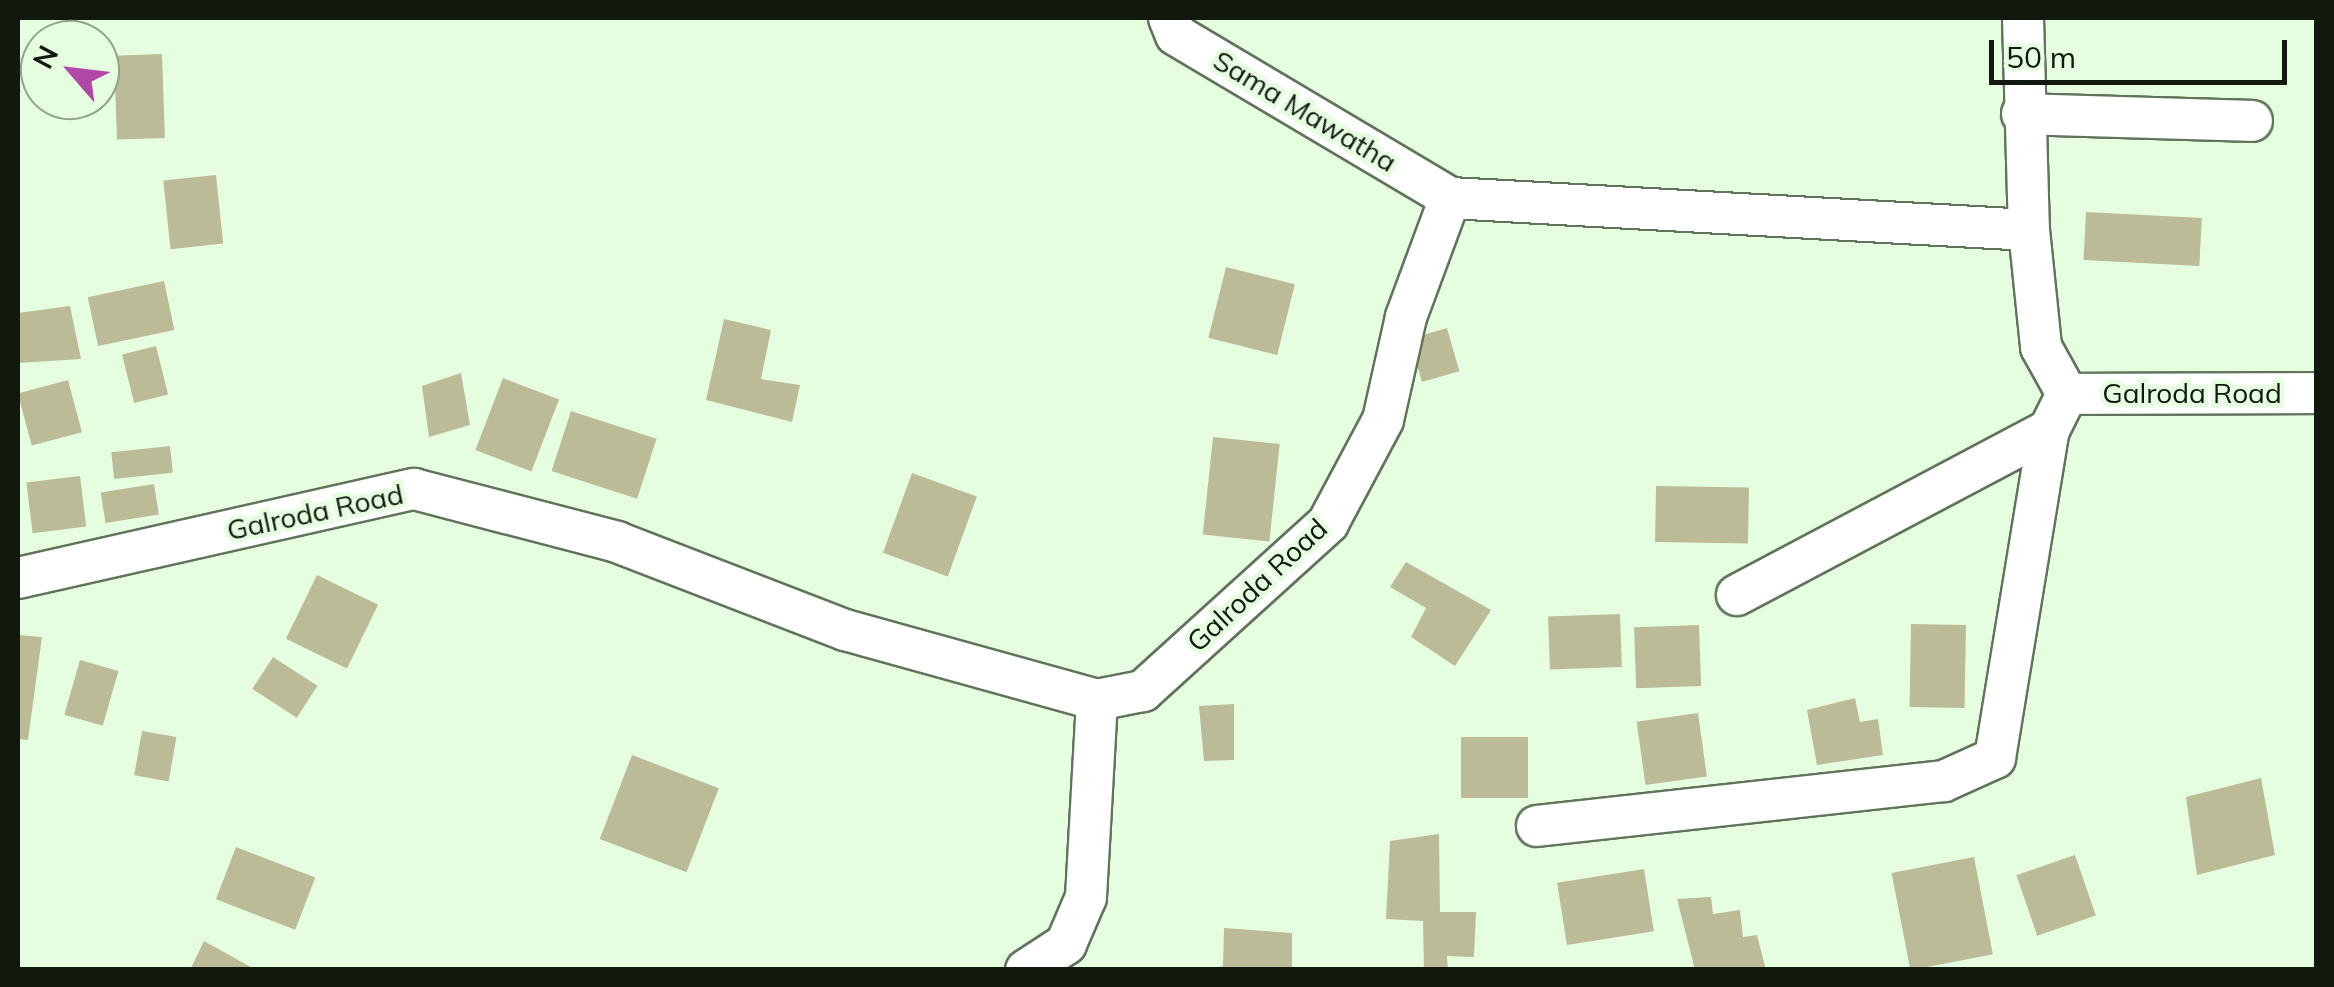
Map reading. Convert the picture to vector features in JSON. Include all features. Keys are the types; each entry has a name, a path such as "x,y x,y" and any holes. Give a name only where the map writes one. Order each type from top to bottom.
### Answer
{"street":[{"name":"Sama Mawatha","path":"1169,18 1176,35 1450,198"},
{"name":"Galroda Road","path":"2023,18 2022,114 2040,347 2067,394 2316,392"},
{"path":"2022,114 2252,121"},
{"path":"1450,198 2029,230"},
{"name":"Galroda Road","path":"18,578 414,489 617,542 845,630 1097,700 1142,690 1328,524 1384,420 1406,317 1450,198"},
{"path":"1537,826 1944,781 1995,758 2050,430 2067,394"},
{"path":"1737,595 2050,430"},
{"path":"1026,970 1066,944 1086,897 1097,700"}],"building":[{"path":"162,54 165,138 117,140 120,55"},
{"path":"216,175 223,244 171,249 163,181"},
{"path":"2086,212 2202,218 2199,266 2083,260"},
{"path":"1226,267 1295,284 1277,355 1208,338"},
{"path":"164,281 174,330 98,346 88,297"},
{"path":"70,306 81,359 18,363 18,313"},
{"path":"724,319 771,330 761,379 800,385 792,422 706,400"},
{"path":"1447,328 1459,371 1422,382 1410,339"},
{"path":"156,346 168,395 134,403 122,354"},
{"path":"461,373 470,425 429,437 422,386"},
{"path":"503,378 559,400 531,471 475,450"},
{"path":"68,380 82,432 32,446 18,393"},
{"path":"571,411 657,439 637,499 552,471"},
{"path":"1213,437 1280,444 1269,541 1203,534"},
{"path":"170,446 173,473 114,479 111,452"},
{"path":"912,473 977,497 948,576 883,553"},
{"path":"80,476 86,527 33,533 26,483"},
{"path":"154,484 159,515 106,523 101,492"},
{"path":"1656,486 1749,488 1748,544 1655,542"},
{"path":"1406,562 1491,610 1455,666 1411,637 1426,608 1390,587"},
{"path":"317,575 378,605 347,669 286,639"},
{"path":"1620,614 1622,667 1550,669 1548,617"},
{"path":"1911,624 1966,625 1965,708 1910,707"},
{"path":"1699,625 1701,686 1636,688 1634,627"},
{"path":"18,635 42,637 28,740 18,739"},
{"path":"273,657 317,686 297,718 252,689"},
{"path":"80,660 118,671 103,726 64,715"},
{"path":"1855,698 1860,722 1878,719 1883,755 1817,765 1807,710"},
{"path":"1234,704 1234,760 1204,761 1199,706"},
{"path":"1698,713 1707,776 1646,785 1637,722"},
{"path":"142,731 176,737 169,781 134,775"},
{"path":"1461,737 1528,737 1528,798 1461,798"},
{"path":"632,755 719,788 687,872 600,839"},
{"path":"2261,778 2275,855 2197,875 2186,797"},
{"path":"1439,834 1440,912 1476,912 1474,957 1447,956 1448,970 1424,970 1423,921 1386,919 1390,841"},
{"path":"236,847 315,877 295,930 216,899"},
{"path":"2075,855 2096,916 2037,936 2016,875"},
{"path":"1974,857 1993,954 1910,970 1892,873"},
{"path":"1644,869 1654,931 1567,945 1557,883"},
{"path":"1711,897 1713,914 1740,910 1743,937 1757,935 1766,970 1695,970 1677,899"},
{"path":"1224,928 1292,933 1292,970 1214,970 1223,966"},
{"path":"204,941 256,970 190,970"}]}
